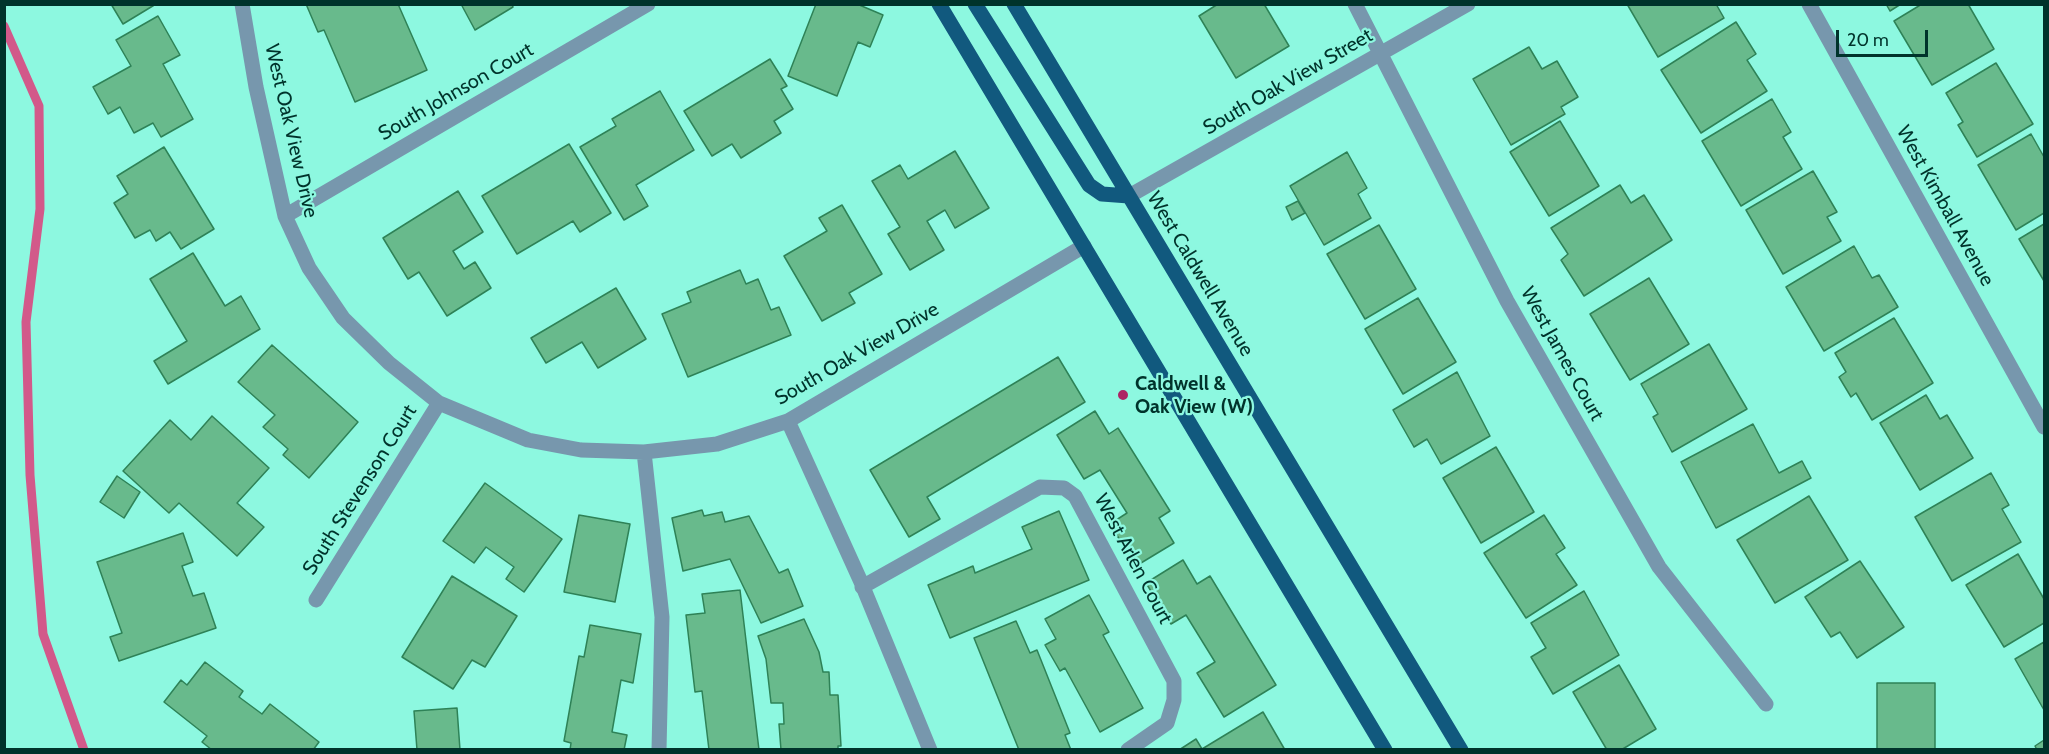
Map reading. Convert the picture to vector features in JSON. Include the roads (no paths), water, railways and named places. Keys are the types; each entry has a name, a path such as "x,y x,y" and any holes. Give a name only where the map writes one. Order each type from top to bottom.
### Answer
{"main road":[{"path":"939,4 1386,750"},
{"path":"975,4 1089,185 1102,194 1129,196"},
{"name":"West Caldwell Avenue","path":"1014,4 1461,750"}],"street":[{"name":"West Oak View Drive","path":"242,4 256,87 285,216 309,268 343,318 388,363 439,403 528,440"},
{"name":"South Johnson Court","path":"285,216 648,4"},
{"name":"West James Court","path":"1355,4 1507,301 1659,567 1766,705"},
{"name":"South Oak View Street","path":"1129,196 1468,4"},
{"name":"West Kimball Avenue","path":"1809,4 2044,427"},
{"name":"South Oak View Drive","path":"528,440 581,450 644,452 717,444 788,421 1084,246"},
{"name":"South Stevenson Court","path":"316,600 439,403"},
{"path":"788,421 862,587 929,748"},
{"path":"644,452 662,617 659,750"},
{"name":"West Arlen Court","path":"862,587 1040,487 1064,488 1075,496 1174,681 1174,700 1167,723 1128,750"}],"waterway":[{"path":"4,26 39,106 40,209 26,322 30,475 43,634 84,750"}],"place":[{"name":"Caldwell & Oak View (W)","path":"1123,395"}]}
